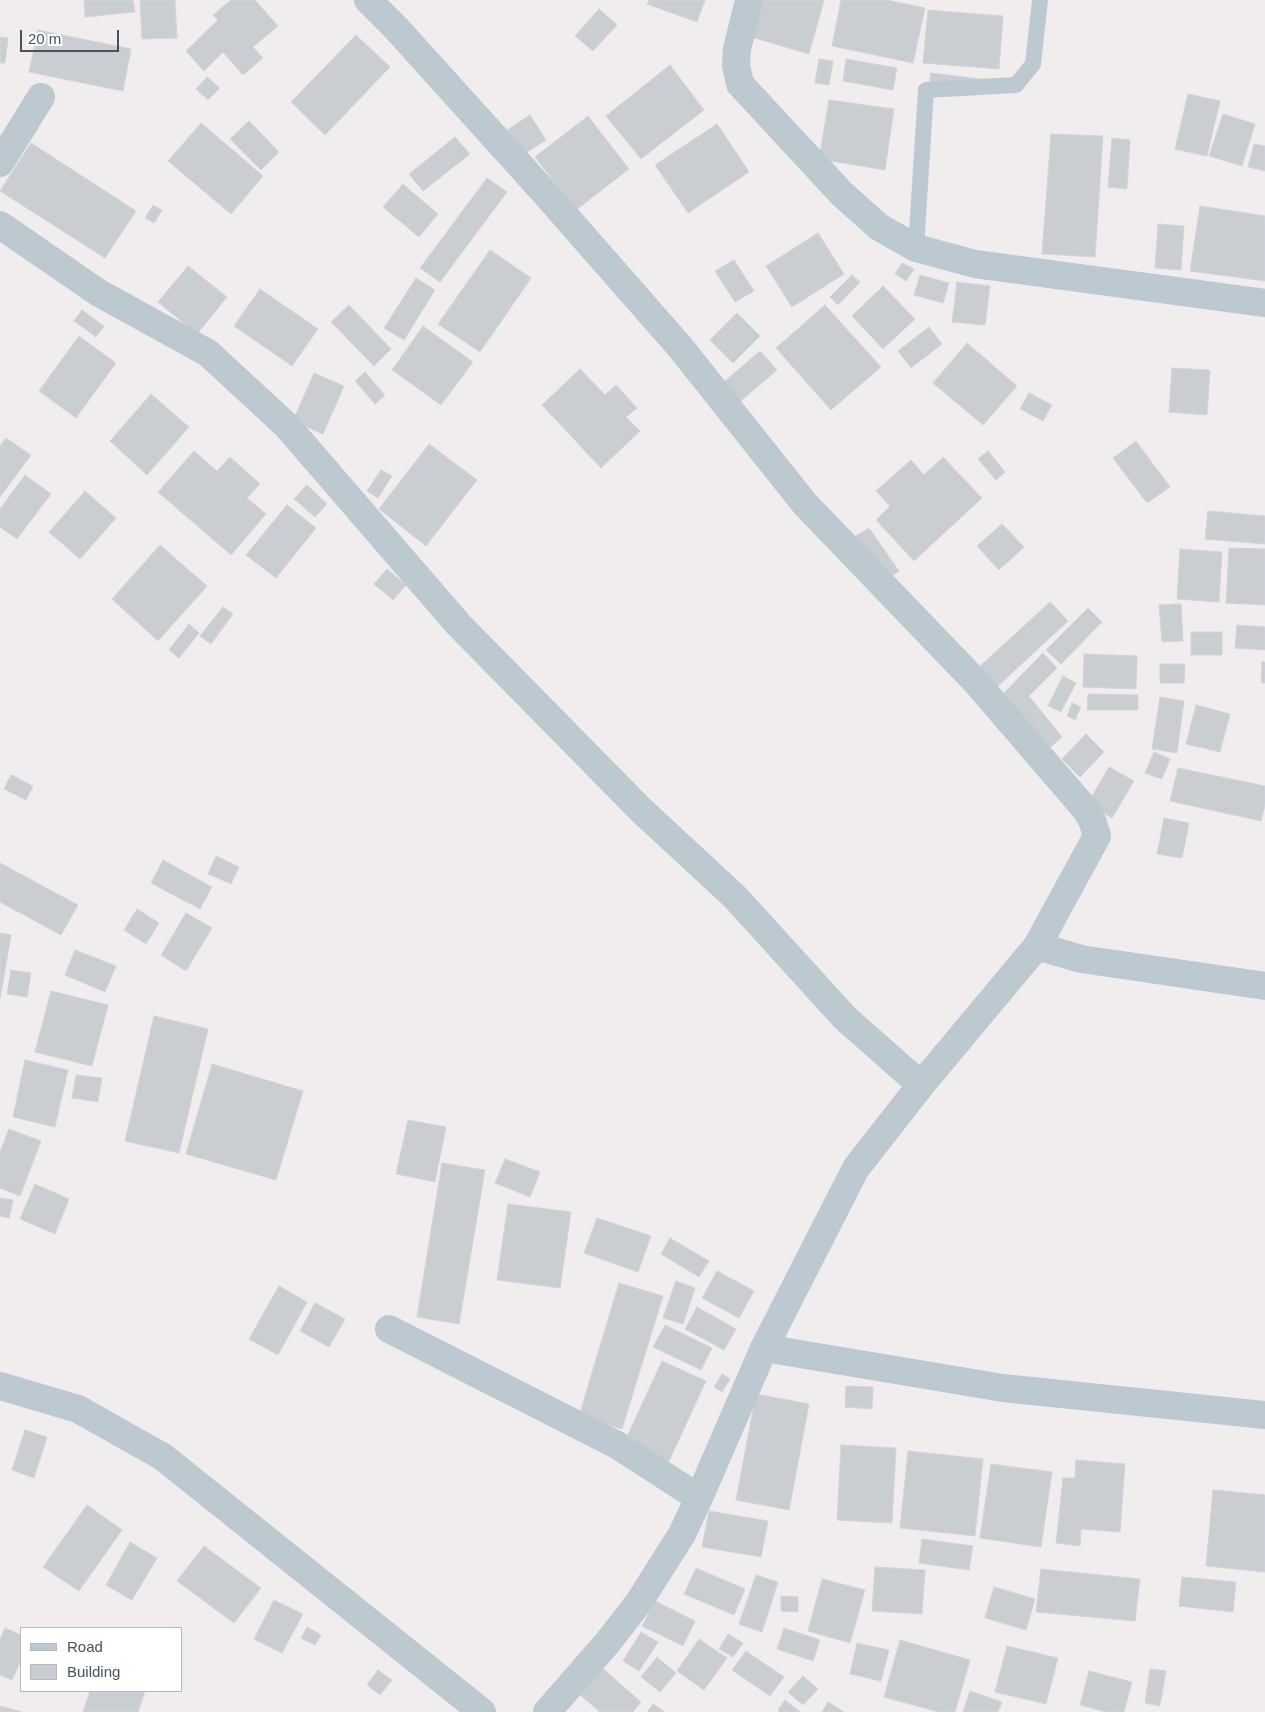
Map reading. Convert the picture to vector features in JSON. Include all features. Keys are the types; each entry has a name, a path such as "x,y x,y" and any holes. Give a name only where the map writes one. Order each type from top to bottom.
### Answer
{"street":[{"path":"368,0 396,28 673,339 805,504 976,682 1086,810 1092,820 1097,836 1037,946 921,1085 856,1168 764,1348 682,1534 639,1602 608,1642 547,1712"},
{"path":"749,0 737,49 736,65 740,84 842,194 879,228 916,248 975,264 1265,303"},
{"path":"0,163 41,97"},
{"path":"0,225 99,293 208,353 280,420 458,624 641,810 735,896 845,1018 921,1085"},
{"path":"1037,946 1081,958 1265,986"},
{"path":"389,1329 616,1445 699,1498"},
{"path":"764,1348 1003,1388 1265,1415"},
{"path":"0,1386 78,1409 163,1457 482,1712"}],"lane":[{"path":"916,248 926,90 1016,85 1033,64 1040,0"}],"building":[{"path":"84,0 133,0 135,12 85,17"},
{"path":"140,0 175,0 177,38 142,39"},
{"path":"231,0 255,0 278,26 253,47 263,58 243,75 223,52 204,71 186,51 218,20 213,15"},
{"path":"649,0 705,0 697,22 647,4"},
{"path":"759,0 824,0 809,54 748,36"},
{"path":"841,0 887,0 925,8 913,63 832,46"},
{"path":"599,9 617,25 593,51 575,36"},
{"path":"928,10 1003,16 999,69 923,63"},
{"path":"38,30 131,49 123,91 29,72"},
{"path":"356,35 390,67 325,135 291,102"},
{"path":"0,37 8,38 5,63 0,63"},
{"path":"819,59 833,61 829,85 815,83"},
{"path":"846,59 897,68 893,90 843,81"},
{"path":"670,65 704,110 641,159 606,116"},
{"path":"931,73 981,79 929,85"},
{"path":"207,77 220,88 208,100 196,89"},
{"path":"1188,94 1220,101 1207,156 1175,149"},
{"path":"829,100 894,109 885,170 819,159"},
{"path":"1223,114 1255,124 1242,166 1209,156"},
{"path":"530,115 546,140 523,155 507,130"},
{"path":"588,116 629,169 576,210 535,157"},
{"path":"249,121 279,152 261,170 230,139"},
{"path":"201,123 263,176 231,214 168,161"},
{"path":"717,124 749,172 688,213 655,165"},
{"path":"1051,134 1103,136 1095,257 1042,254"},
{"path":"455,137 470,154 423,191 409,174"},
{"path":"1112,138 1130,140 1127,189 1108,187"},
{"path":"31,143 136,211 105,258 0,191"},
{"path":"1254,144 1265,146 1265,171 1248,167"},
{"path":"487,178 507,192 440,282 420,268"},
{"path":"403,184 438,214 419,237 383,207"},
{"path":"153,205 162,210 154,223 145,218"},
{"path":"1200,206 1265,216 1265,281 1190,271"},
{"path":"1158,224 1184,226 1181,270 1155,268"},
{"path":"818,233 844,274 792,307 766,266"},
{"path":"490,250 531,278 480,352 438,324"},
{"path":"734,260 754,291 735,302 715,271"},
{"path":"902,263 914,269 906,281 895,274"},
{"path":"188,266 227,297 197,334 158,302"},
{"path":"852,275 860,282 838,305 830,297"},
{"path":"920,275 949,283 943,303 914,295"},
{"path":"416,278 435,290 404,340 384,328"},
{"path":"957,282 990,286 985,325 952,322"},
{"path":"883,286 915,319 883,349 852,316"},
{"path":"260,289 318,329 292,366 234,326"},
{"path":"349,305 391,349 374,366 331,322"},
{"path":"825,305 881,367 831,410 776,348"},
{"path":"82,310 104,326 96,337 74,321"},
{"path":"737,313 760,336 733,363 710,340"},
{"path":"423,326 473,362 441,405 392,370"},
{"path":"929,327 942,344 911,368 898,351"},
{"path":"79,336 116,363 76,418 39,391"},
{"path":"967,343 1017,386 983,425 933,383"},
{"path":"760,351 777,370 735,406 718,387"},
{"path":"1172,368 1210,370 1207,415 1169,412"},
{"path":"580,369 605,395 616,385 637,408 626,417 640,431 601,468 542,405"},
{"path":"365,372 385,395 375,404 355,381"},
{"path":"314,373 344,386 323,434 293,421"},
{"path":"1029,393 1052,405 1043,421 1020,409"},
{"path":"151,394 189,427 147,475 110,441"},
{"path":"6,438 31,455 0,497 0,446"},
{"path":"1136,441 1170,487 1147,503 1113,458"},
{"path":"429,444 477,480 426,546 379,509"},
{"path":"194,451 217,471 230,457 260,484 247,498 266,514 231,555 158,492"},
{"path":"988,451 1005,472 996,480 978,459"},
{"path":"943,457 982,498 914,561 876,520 890,506 876,491 911,460 924,475"},
{"path":"381,470 392,476 378,498 367,491"},
{"path":"25,475 51,494 17,539 0,527 0,509"},
{"path":"307,485 327,504 315,517 294,499"},
{"path":"85,491 116,518 80,559 49,532"},
{"path":"287,505 316,528 276,578 246,555"},
{"path":"1208,511 1265,516 1265,544 1205,539"},
{"path":"1002,524 1024,547 999,570 977,546"},
{"path":"869,528 899,571 882,583 851,539"},
{"path":"160,545 207,586 158,641 112,599"},
{"path":"1229,548 1265,549 1265,605 1226,603"},
{"path":"1180,549 1222,552 1219,602 1177,599"},
{"path":"387,569 406,585 393,600 374,584"},
{"path":"1050,602 1068,621 997,687 978,668"},
{"path":"1181,604 1183,641 1162,642 1159,605"},
{"path":"223,607 233,614 211,644 200,636"},
{"path":"1088,608 1102,622 1061,664 1046,650"},
{"path":"189,624 199,633 179,658 169,650"},
{"path":"1237,625 1265,627 1265,650 1235,648"},
{"path":"1191,632 1222,632 1222,655 1191,655"},
{"path":"1043,653 1057,668 1029,696 1062,737 1046,751 997,700"},
{"path":"1084,654 1137,656 1136,689 1083,687"},
{"path":"1262,662 1265,662 1265,683 1261,683"},
{"path":"1160,664 1185,664 1184,683 1160,683"},
{"path":"1063,676 1076,683 1061,712 1048,706"},
{"path":"1088,694 1138,695 1138,710 1087,710"},
{"path":"1160,697 1184,701 1177,753 1152,749"},
{"path":"1072,703 1081,707 1075,720 1067,716"},
{"path":"1196,705 1230,714 1220,752 1186,744"},
{"path":"1086,734 1104,752 1080,777 1062,759"},
{"path":"1154,752 1170,759 1162,779 1145,773"},
{"path":"1109,767 1134,781 1112,818 1088,803"},
{"path":"1178,768 1265,786 1265,805 1261,821 1170,801"},
{"path":"11,775 33,786 26,800 4,789"},
{"path":"1164,818 1189,823 1182,858 1157,854"},
{"path":"216,856 239,867 231,884 208,874"},
{"path":"163,860 212,887 200,909 151,883"},
{"path":"0,863 78,905 61,935 0,902"},
{"path":"137,909 159,923 146,944 124,930"},
{"path":"186,913 212,928 186,971 161,955"},
{"path":"0,933 11,935 0,999"},
{"path":"75,950 116,966 105,992 65,975"},
{"path":"11,970 31,973 27,997 7,994"},
{"path":"51,991 108,1005 92,1066 35,1052"},
{"path":"154,1016 208,1029 179,1153 125,1141"},
{"path":"25,1060 68,1070 55,1127 13,1117"},
{"path":"212,1064 303,1091 276,1180 186,1154"},
{"path":"76,1075 102,1078 98,1102 72,1098"},
{"path":"408,1120 446,1127 435,1182 396,1174"},
{"path":"9,1129 41,1141 20,1196 0,1188 0,1152"},
{"path":"505,1159 540,1172 530,1197 495,1183"},
{"path":"442,1163 485,1170 459,1324 417,1317"},
{"path":"35,1184 69,1199 55,1234 20,1219"},
{"path":"0,1198 13,1200 9,1218 0,1216"},
{"path":"508,1204 571,1212 560,1288 497,1280"},
{"path":"597,1218 651,1236 638,1272 584,1253"},
{"path":"670,1238 709,1261 699,1277 661,1254"},
{"path":"717,1271 754,1291 739,1318 702,1298"},
{"path":"676,1281 695,1288 683,1324 663,1318"},
{"path":"619,1283 663,1296 622,1429 579,1416"},
{"path":"279,1286 307,1302 278,1355 249,1339"},
{"path":"315,1303 345,1319 329,1347 300,1331"},
{"path":"697,1307 736,1329 724,1350 685,1329"},
{"path":"665,1325 712,1348 701,1370 653,1347"},
{"path":"662,1361 706,1381 669,1461 625,1441"},
{"path":"722,1374 730,1379 722,1392 714,1387"},
{"path":"846,1386 873,1387 872,1409 845,1407"},
{"path":"756,1394 809,1404 789,1510 736,1500"},
{"path":"25,1430 47,1437 34,1478 12,1470"},
{"path":"841,1445 896,1448 892,1523 837,1520"},
{"path":"908,1451 983,1459 975,1536 900,1528"},
{"path":"1076,1460 1125,1464 1120,1532 1081,1529 1080,1546 1056,1543 1063,1478 1075,1478"},
{"path":"991,1464 1052,1472 1041,1547 980,1538"},
{"path":"1213,1490 1265,1495 1265,1572 1206,1566"},
{"path":"87,1505 122,1530 79,1591 43,1567"},
{"path":"709,1511 768,1521 761,1557 702,1547"},
{"path":"922,1539 973,1546 969,1570 919,1563"},
{"path":"130,1542 157,1558 132,1600 106,1585"},
{"path":"204,1546 261,1588 234,1623 177,1581"},
{"path":"875,1567 925,1570 922,1614 872,1611"},
{"path":"696,1568 745,1589 734,1615 684,1594"},
{"path":"1041,1569 1140,1579 1135,1621 1036,1612"},
{"path":"756,1575 778,1582 762,1632 739,1624"},
{"path":"1182,1577 1236,1582 1233,1612 1179,1606"},
{"path":"822,1579 865,1590 850,1643 808,1631"},
{"path":"994,1587 1035,1599 1026,1630 985,1618"},
{"path":"781,1596 798,1597 798,1612 781,1611"},
{"path":"274,1600 303,1614 282,1653 254,1639"},
{"path":"655,1601 695,1621 683,1646 642,1626"},
{"path":"307,1627 321,1635 315,1645 301,1638"},
{"path":"5,1628 20,1635 20,1662 12,1680 0,1675 0,1639"},
{"path":"784,1628 820,1640 813,1661 777,1649"},
{"path":"641,1632 658,1642 639,1671 623,1661"},
{"path":"728,1634 743,1643 733,1657 719,1649"},
{"path":"699,1639 727,1658 704,1690 677,1671"},
{"path":"900,1640 970,1660 955,1712 939,1712 884,1697"},
{"path":"857,1643 889,1650 881,1681 850,1674"},
{"path":"1007,1646 1058,1658 1046,1704 995,1692"},
{"path":"746,1651 784,1677 770,1696 732,1670"},
{"path":"657,1657 676,1673 660,1692 641,1677"},
{"path":"601,1667 641,1702 633,1712 600,1712 579,1694"},
{"path":"1150,1669 1166,1671 1160,1706 1145,1703"},
{"path":"378,1670 392,1680 380,1695 367,1685"},
{"path":"1089,1671 1132,1682 1124,1712 1106,1712 1080,1705"},
{"path":"803,1676 818,1689 803,1705 788,1692"},
{"path":"970,1691 1002,1702 998,1712 963,1712"},
{"path":"90,1692 145,1692 138,1712 83,1712"},
{"path":"785,1700 800,1712 780,1712 778,1710"},
{"path":"828,1702 844,1712 822,1712"},
{"path":"653,1704 665,1712 647,1712"},
{"path":"0,1706 22,1712 0,1712"}]}
